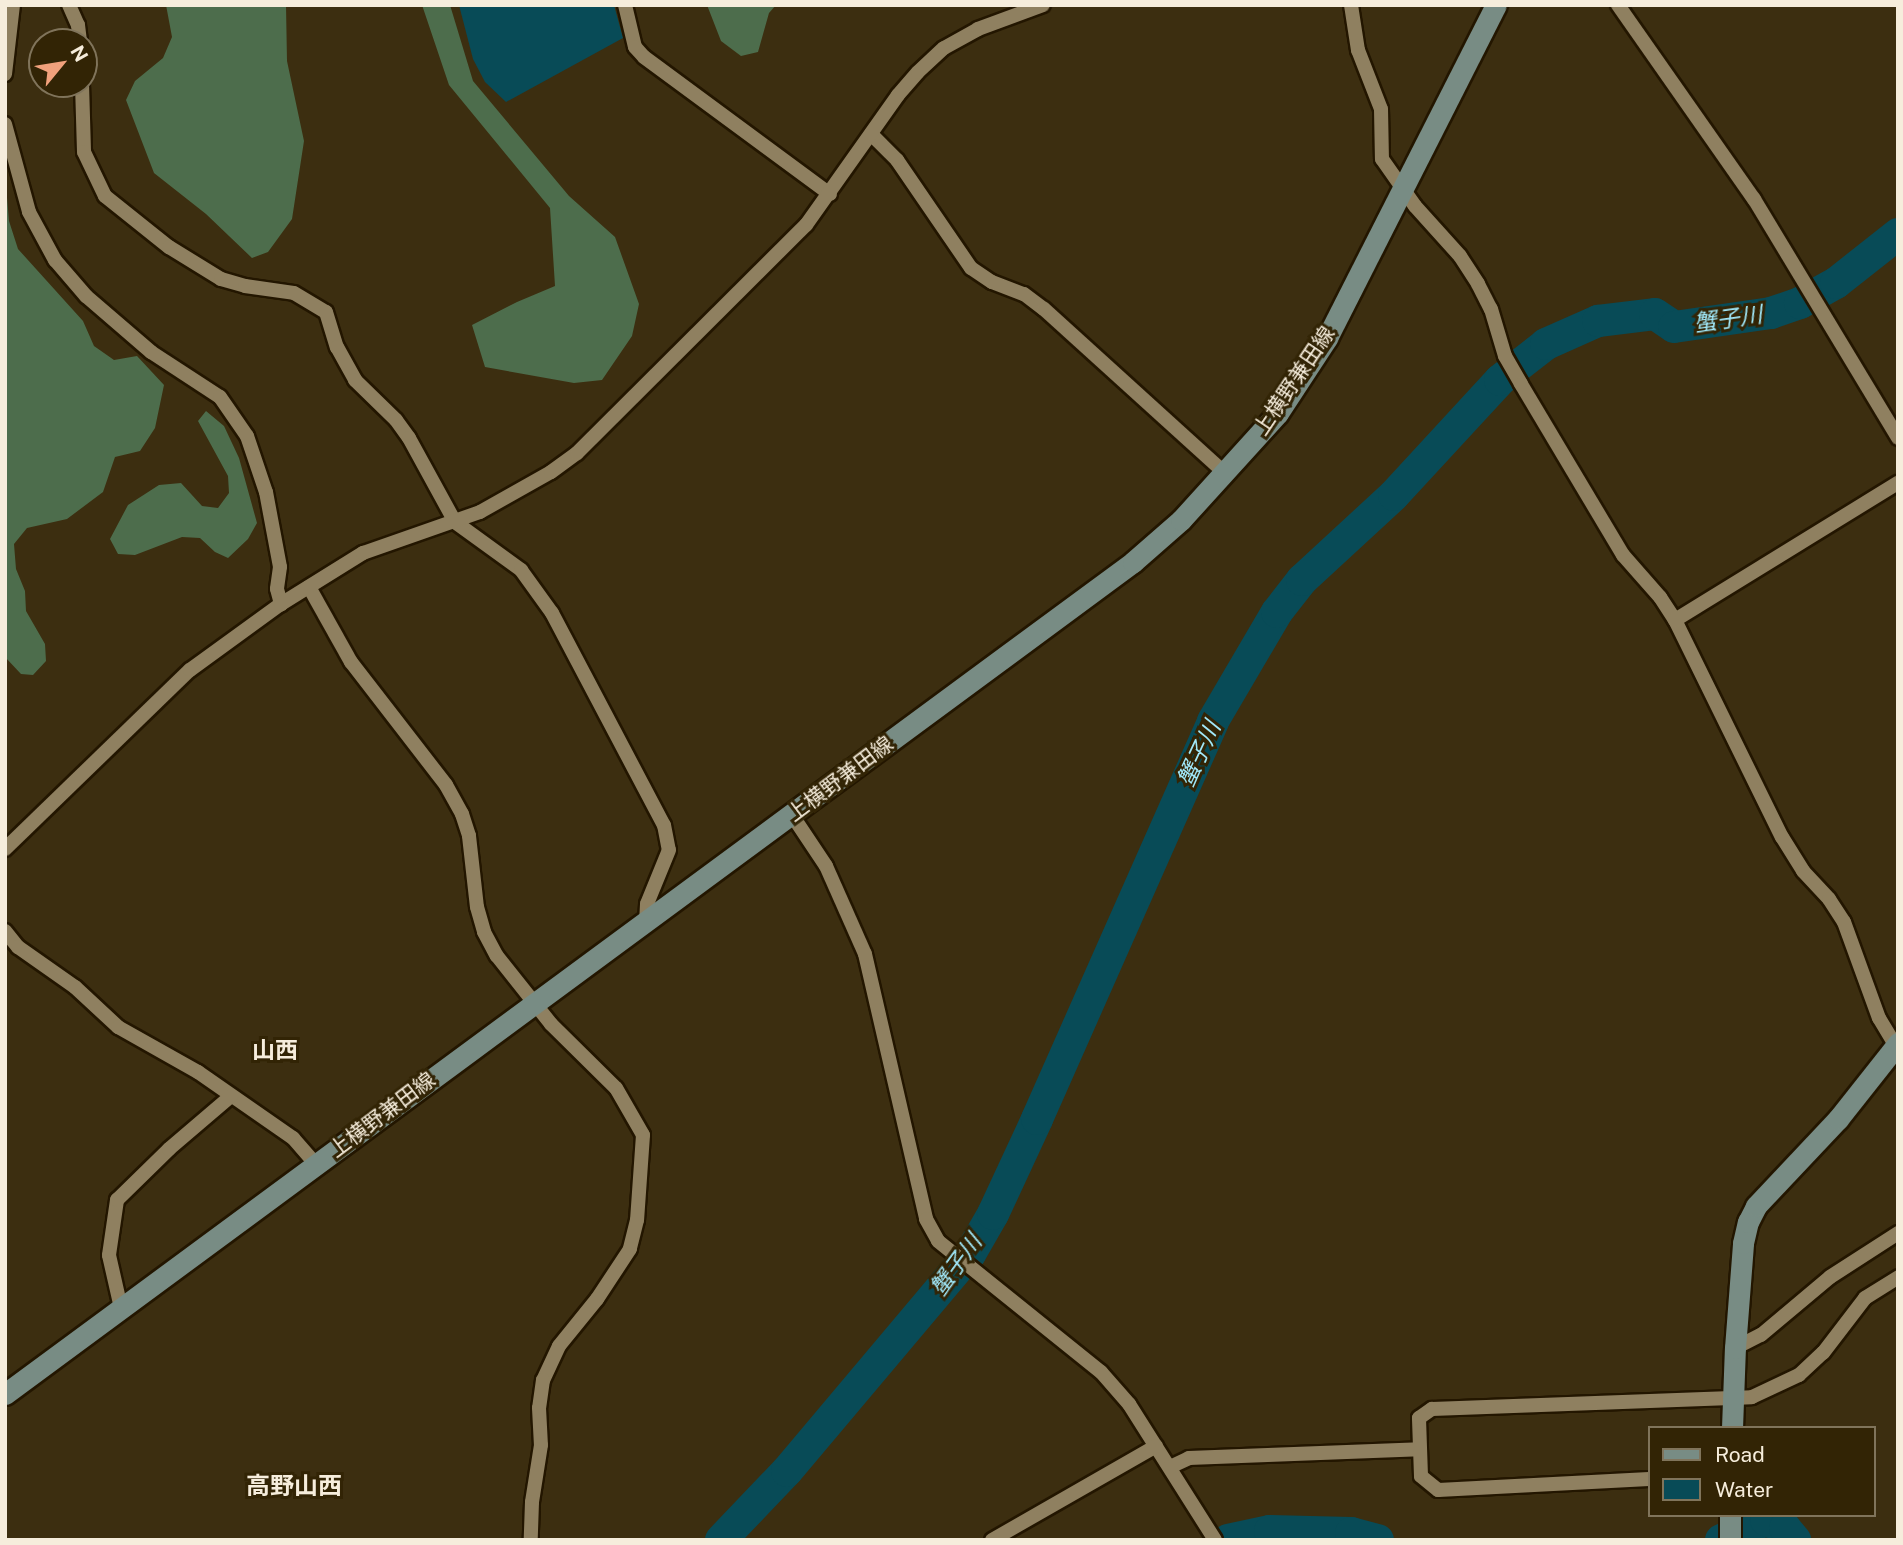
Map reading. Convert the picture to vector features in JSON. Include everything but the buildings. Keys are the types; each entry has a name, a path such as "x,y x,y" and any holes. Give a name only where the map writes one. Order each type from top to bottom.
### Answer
{"main road":[{"name":"上横野兼田線","path":"5,1394 1133,562 1181,520 1278,413 1327,338 1496,5"},
{"path":"1732,1426 1743,1243 1756,1206 1838,1119 1896,1044"}],"street":[{"path":"5,74 13,5"},
{"path":"69,5 78,28"},
{"path":"625,5 635,47 644,57 830,194"},
{"path":"5,849 190,670 281,604 363,553 480,512 577,453 806,225 898,95 944,48 978,29 1043,5"},
{"path":"1351,5 1358,50 1381,109 1382,159 1402,189 1460,256 1478,284 1491,309 1505,356 1521,384 1623,555 1660,597 1675,620 1783,837 1803,871 1829,899 1844,922 1879,1018 1896,1044"},
{"path":"1618,5 1754,199 1898,438"},
{"path":"82,98 84,152 105,196 169,247 221,279 245,286 294,293 327,312 337,347 355,380 396,420 409,438 455,522 521,570 552,613 664,825 669,850 647,904 646,922"},
{"path":"5,124 29,212 55,260 86,296 151,352 220,397 247,436 266,492 280,567 277,589 281,604"},
{"path":"871,134 897,160 971,268 992,282 1024,294 1045,309 1225,473"},
{"path":"1675,620 1898,483"},
{"path":"309,587 351,662 446,785 462,814 469,836 477,907 484,932 497,956 533,1004 616,1088 643,1135 637,1220 630,1249 597,1299 559,1346 543,1380 539,1408 541,1445 531,1502 531,1540"},
{"path":"792,815 826,866 865,954 926,1219 938,1241 1101,1372 1129,1404 1212,1536"},
{"path":"5,931 18,947 75,988 118,1027 198,1072 293,1138 316,1164"},
{"path":"121,1308 109,1255 117,1200 169,1149 231,1096"},
{"path":"1735,1348 1761,1335 1830,1277 1898,1233"},
{"path":"1647,1479 1438,1490 1421,1476 1419,1418 1432,1409 1752,1397 1799,1375 1824,1353 1865,1298 1898,1277"},
{"path":"992,1540 1156,1446"},
{"path":"1170,1467 1189,1458 1419,1449"}],"green space":[{"path":"166,5 286,5 287,61 304,141 292,219 268,252 252,258 206,214 154,173 126,100 135,81 163,58 172,37"},
{"path":"422,5 450,5 473,81 569,196 615,237 639,304 632,336 602,380 574,383 485,367 472,325 555,286 550,208 449,85"},
{"path":"707,5 776,5 769,13 758,52 741,56 721,41"},
{"path":"5,174 9,221 18,249 83,321 94,346 114,360 137,356 164,385 155,428 140,451 115,457 103,492 67,519 27,528 14,544 16,569 25,591 26,611 45,644 46,661 33,675 21,674 5,657"},
{"path":"206,411 224,426 239,458 257,523 248,539 228,558 215,552 200,538 182,537 135,555 118,554 110,539 128,505 159,485 181,483 202,506 218,508 229,493 228,476 198,421"}],"water":[{"path":"459,5 614,5 623,38 506,102 485,82 473,59"}],"waterway":[{"name":"蟹子川","path":"721,1540 787,1471 970,1254 993,1214 1037,1119 1213,721 1277,612 1302,580 1394,495 1500,380 1546,344 1598,321 1655,314 1674,327 1771,313 1800,303 1836,283 1898,234"},
{"path":"1721,1540 1766,1520 1785,1528 1795,1540"},
{"path":"1228,1540 1270,1531 1351,1533 1378,1540"}],"district":[{"name":"山西","path":"275,1050"},
{"name":"高野山西","path":"294,1486"}]}
